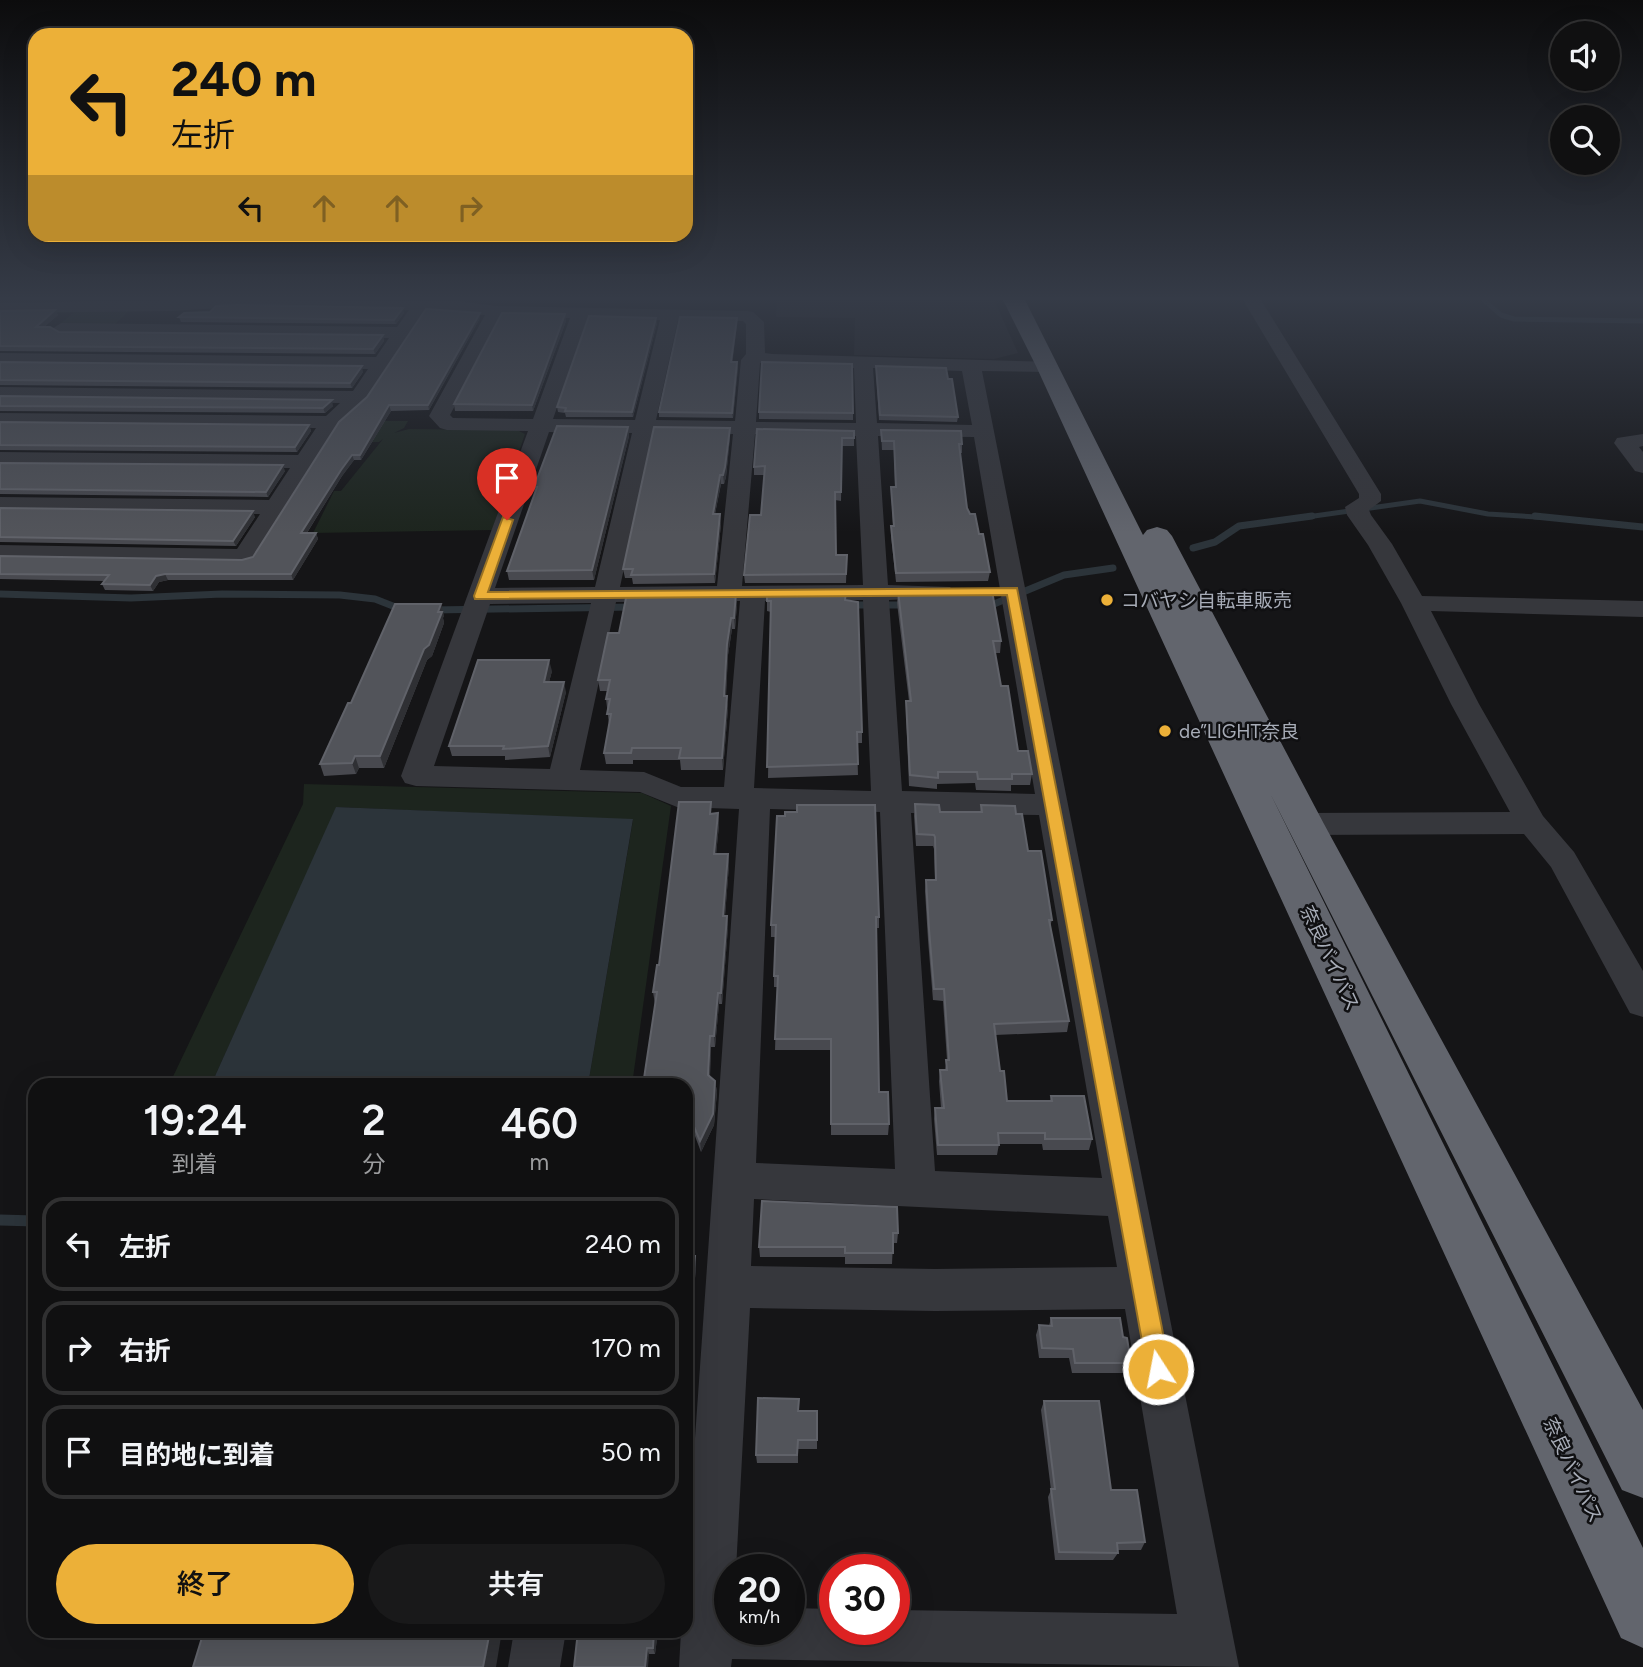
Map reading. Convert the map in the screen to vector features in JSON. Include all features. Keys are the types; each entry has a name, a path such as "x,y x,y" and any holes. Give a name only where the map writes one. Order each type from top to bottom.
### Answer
{"highway":[{"name":"奈良バイパス","path":"1054,378 1643,1616"},
{"name":"奈良バイパス","path":"1077,378 1305,824 1643,1469"}],"street":[{"path":"0,552 243,556 331,422 359,397 373,378"},
{"path":"460,378 439,416 447,424 984,431"},
{"path":"558,378 416,776 644,782 677,797 1053,805"},
{"path":"563,779 655,378"},
{"path":"749,378 745,428 741,593 746,799 734,1180 730,1286 706,1650 1211,1654 1053,805 990,591 984,431 974,378"},
{"path":"864,378 875,592 916,1189"},
{"path":"1299,378 1370,494 1370,501 1358,511 1414,603 1465,704 1532,823 1563,860 1643,1003"},
{"path":"0,393 359,397"},
{"path":"0,419 331,422"},
{"path":"1643,440 1625,443 1643,466"},
{"path":"0,459 305,463"},
{"path":"0,504 275,507"},
{"path":"480,596 990,591"},
{"path":"1414,603 1643,609"},
{"path":"1305,824 1532,823"},
{"path":"734,1180 1126,1198"},
{"path":"730,1286 935,1290 1143,1288"},
{"path":"534,1667 539,1638"}],"shaded area":[{"path":"341,421 408,421 404,428 394,433 409,429 517,430 525,434 492,530 313,533 334,491 341,491 383,439 379,442 327,442"},
{"path":"304,784 642,793 671,806 633,1078 589,1078 633,820 337,807 214,1078 172,1078 303,804"},
{"path":"336,807 633,819 589,1078 214,1078"}],"building":[{"path":"0,378 354,378 350,383 0,380"},
{"path":"380,378 443,378 428,405 389,405 360,455 352,455 301,533 316,533 291,574 165,574 156,576 150,585 102,584 109,575 0,574 0,556 242,560 253,557 339,422 367,397"},
{"path":"468,378 542,378 532,405 454,404"},
{"path":"567,378 641,378 632,412 565,411 566,408 557,407"},
{"path":"667,378 735,378 732,413 659,412"},
{"path":"761,378 852,378 853,413 759,412"},
{"path":"877,378 952,379 958,417 880,415"},
{"path":"0,396 332,400 323,408 0,406"},
{"path":"0,422 309,425 295,447 0,445"},
{"path":"557,426 628,427 592,570 507,571 537,487 534,487"},
{"path":"654,427 730,428 725,467 723,475 720,475 713,514 720,514 714,574 631,575 633,569 623,569"},
{"path":"757,429 854,431 854,438 842,438 841,492 835,492 836,555 847,555 846,574 744,575 750,515 761,515 765,466 754,467"},
{"path":"881,430 961,431 962,444 959,444 967,508 970,514 975,514 979,534 983,534 990,572 896,573 891,526 894,526 891,487 896,487 894,441 882,441"},
{"path":"0,463 283,465 266,492 0,489"},
{"path":"0,508 253,511 233,541 0,537"},
{"path":"898,591 992,591 1001,641 993,641 1001,686 1008,686 1018,751 1028,751 1032,774 1012,774 1012,779 978,779 977,772 938,772 938,778 910,775 906,701 911,701"},
{"path":"846,592 845,600 858,602 862,732 857,732 858,764 767,767 771,601 767,601 767,593"},
{"path":"627,593 736,593 734,618 731,618 727,644 724,696 727,696 722,758 679,758 681,748 632,748 631,753 604,753 611,714 607,714 610,699 606,699 610,680 598,680 608,633 619,633"},
{"path":"395,604 441,604 438,612 442,612 380,756 355,756 352,763 320,764 348,703 351,703"},
{"path":"478,660 549,660 544,682 564,682 548,746 503,749 504,746 449,746"},
{"path":"679,802 711,802 710,814 718,813 714,854 728,854 723,916 727,916 721,993 718,993 714,1036 710,1036 708,1075 715,1081 713,1114 700,1141 693,1124 693,1078 644,1078 657,992 653,992 659,965"},
{"path":"915,804 939,805 940,812 982,812 981,805 1015,806 1016,814 1022,814 1028,851 1041,851 1052,920 1049,920 1069,1021 994,1024 1000,1071 1004,1071 1007,1101 1052,1101 1051,1096 1084,1096 1092,1139 1045,1139 1045,1133 998,1133 999,1145 938,1145 935,1108 944,1108 940,1070 947,1070 946,1060 949,1060 944,989 934,989 929,929 926,880 936,880 935,837 917,834"},
{"path":"797,805 875,805 879,917 876,917 879,1092 888,1092 889,1124 831,1124 831,1039 775,1039 778,976 774,976 776,925 771,925 777,816 785,816 785,812 797,812"},
{"path":"762,1201 897,1207 898,1233 893,1233 893,1253 845,1253 845,1247 759,1247"},
{"path":"1051,1318 1120,1318 1131,1363 1075,1363 1073,1349 1042,1348 1039,1325 1052,1326"},
{"path":"758,1398 799,1399 798,1411 817,1411 817,1440 798,1440 797,1455 756,1455"},
{"path":"1044,1401 1099,1401 1111,1490 1137,1490 1145,1542 1117,1543 1118,1553 1059,1552 1051,1489 1055,1489"},
{"path":"202,1638 489,1638 483,1667 193,1667"},
{"path":"577,1638 654,1638 653,1648 647,1648 645,1667 574,1667"}],"waterway":[{"path":"1300,518 1420,501 1488,514 1554,518"},
{"path":"1193,548 1215,542 1239,526 1312,516"},
{"path":"1535,516 1643,527"},
{"path":"986,604 994,604 1064,575 1113,568"},
{"path":"0,594 131,598 222,594 340,595 375,599 403,610"},
{"path":"849,605 907,605"},
{"path":"433,610 634,607"},
{"path":"0,1220 28,1221"}],"place":[{"name":"コバヤシ自転車販売","path":"1107,600"},
{"name":"de”LIGHT奈良","path":"1165,731"}],"route":[{"path":"507,520 480,596 1012,591 1158,1369"}]}
